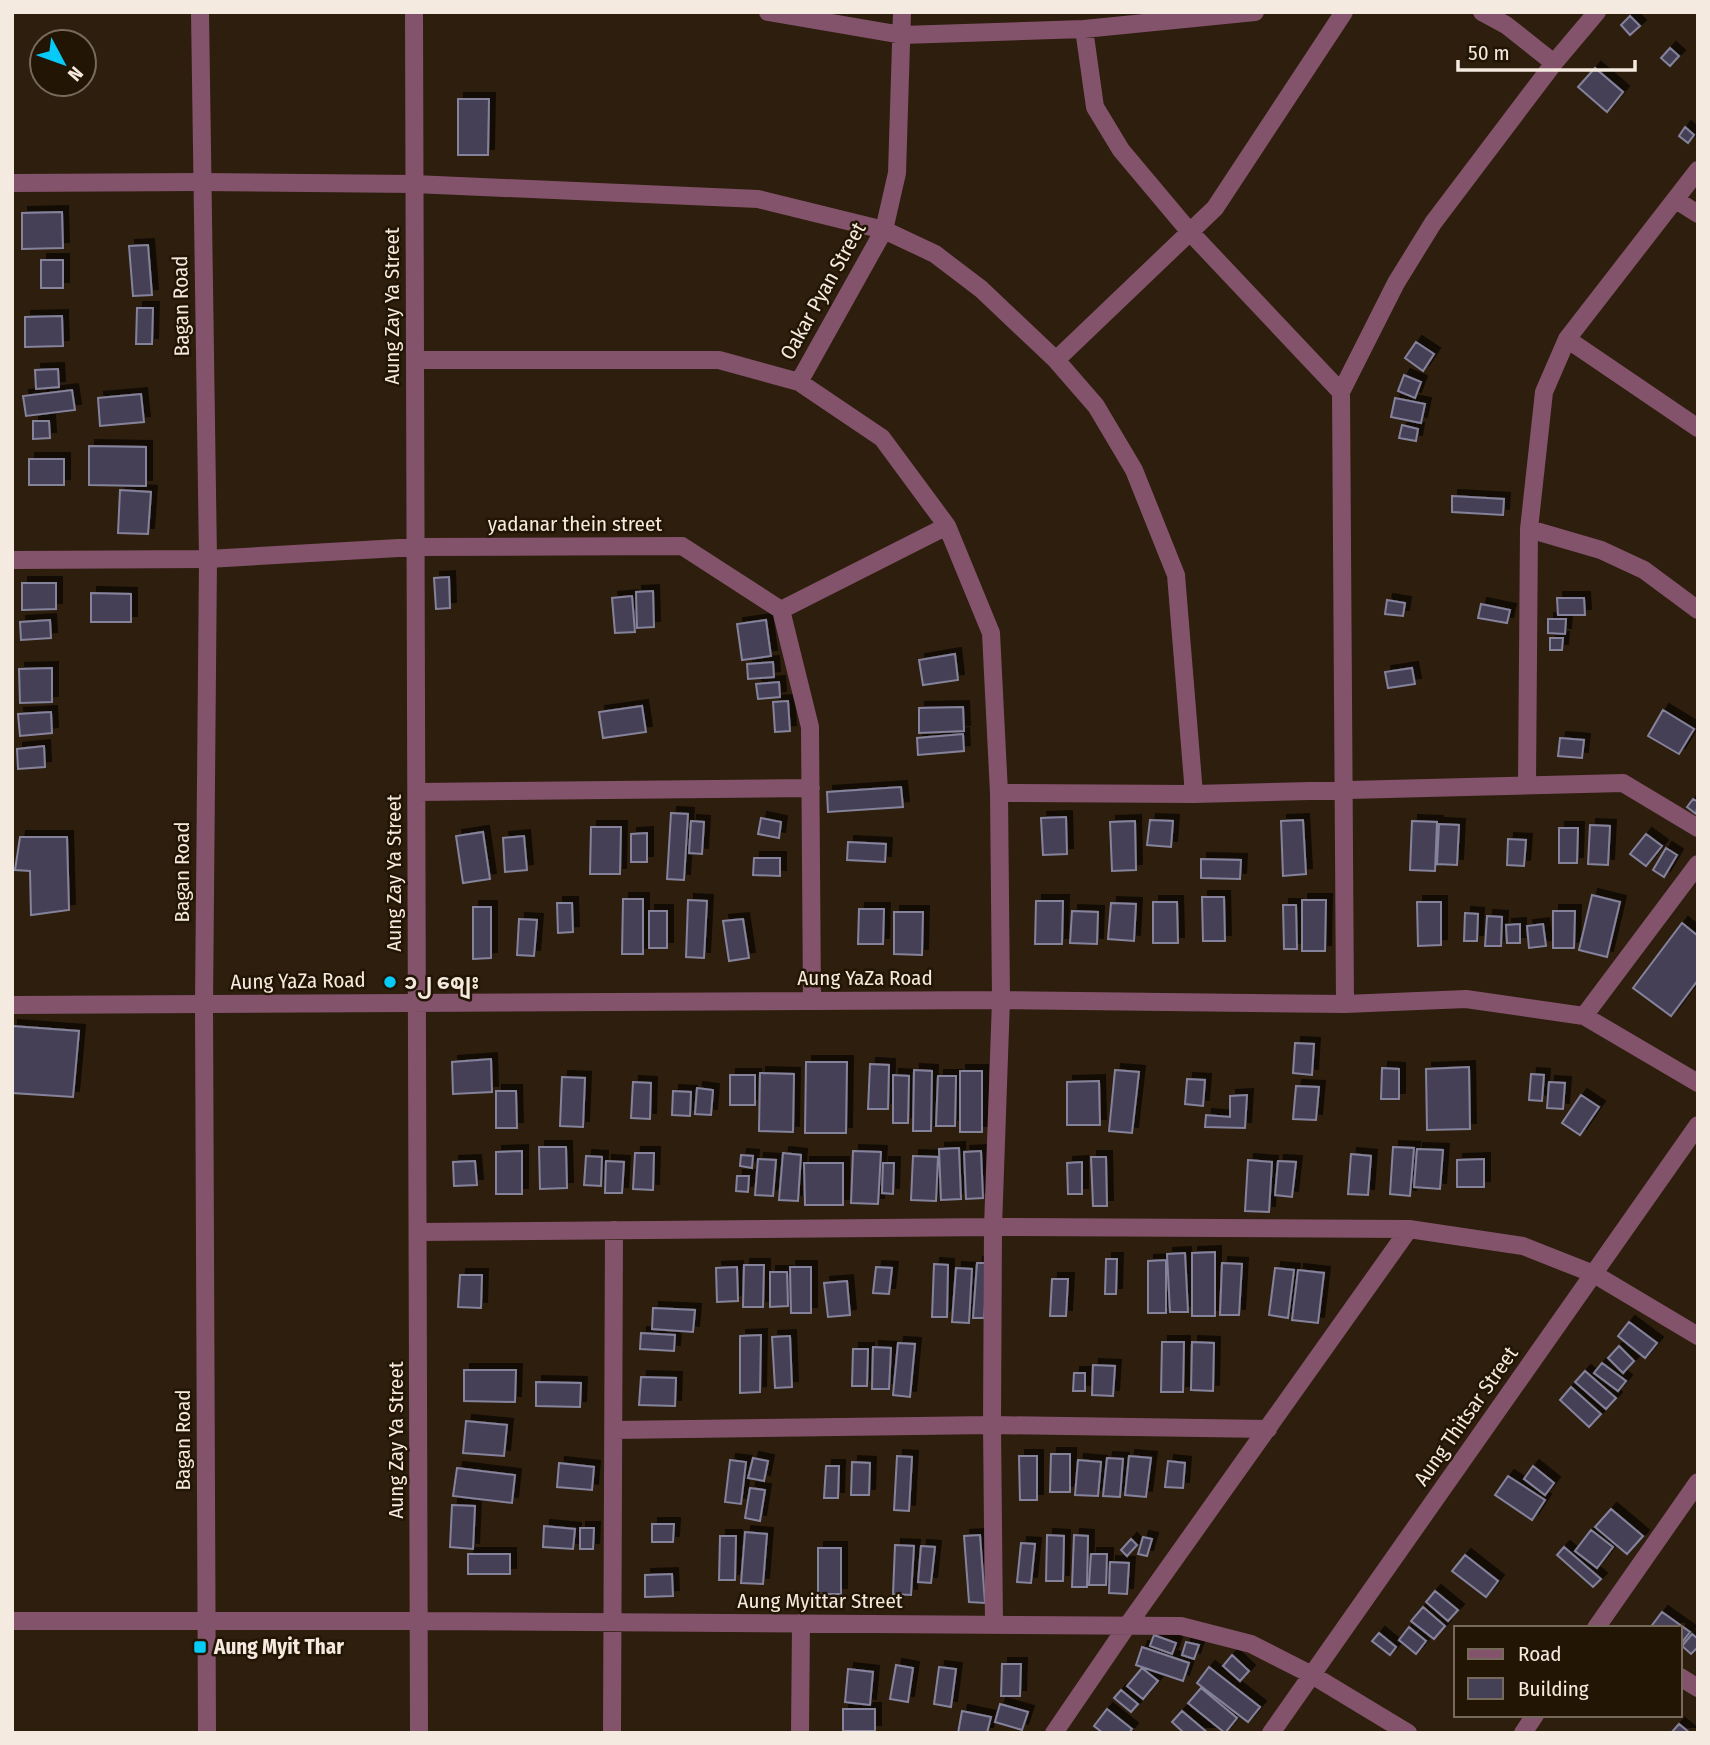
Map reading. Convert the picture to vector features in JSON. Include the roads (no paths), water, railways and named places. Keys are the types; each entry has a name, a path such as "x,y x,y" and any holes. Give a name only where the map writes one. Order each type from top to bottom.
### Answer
{"street":[{"name":"Bagan Road","path":"200,12 208,559 204,1005 207,1733"},
{"name":"Aung Zay Ya Street","path":"414,12 419,1733"},
{"path":"768,12 902,35 1084,29 1255,12"},
{"name":"Oakar Pyan Street","path":"799,382 884,230 897,173 902,12"},
{"path":"1056,359 1215,208 1344,12"},
{"path":"1482,12 1506,25 1554,63"},
{"path":"1345,1004 1341,392 1396,283 1433,223 1554,63 1597,12"},
{"path":"1084,29 1095,107 1121,150 1189,231 1341,392"},
{"path":"1527,785 1529,529 1544,392 1567,339 1698,170"},
{"path":"12,183 414,184 758,199 884,230 935,254 981,289 1056,359 1096,406 1133,470 1176,575 1194,794"},
{"path":"1676,200 1698,214"},
{"path":"1567,339 1698,428"},
{"path":"415,360 719,360 799,382 882,439 947,526 992,633 999,793 1001,1000 993,1227 994,1625"},
{"path":"812,1001 810,727 781,610 947,526"},
{"path":"1529,529 1601,550 1644,570 1698,610"},
{"name":"yadanar thein street","path":"12,560 208,559 416,547 682,546 781,610"},
{"path":"999,793 1194,794 1623,783 1698,828"},
{"path":"416,792 811,788"},
{"path":"1584,1016 1698,864"},
{"name":"Aung YaZa Road","path":"12,1004 1001,1000 1345,1004 1466,999 1584,1016 1698,1083"},
{"name":"Aung Thitsar Street","path":"1271,1733 1698,1125"},
{"path":"418,1232 993,1227 1409,1229 1522,1246 1594,1274 1698,1336"},
{"path":"1054,1733 1409,1229"},
{"path":"612,1733 614,1230"},
{"path":"614,1430 992,1426 1268,1429"},
{"path":"1598,1626 1698,1482"},
{"path":"12,1621 207,1621"},
{"name":"Aung Myittar Street","path":"207,1621 1181,1626 1251,1644 1312,1675 1408,1733"},
{"path":"800,1733 801,1623"},
{"path":"1682,1678 1698,1688"},
{"path":"1523,1733 1534,1717"}],"place":[{"name":"၁၂ စျေး","path":"390,982"},
{"name":"Aung Myit Thar","path":"200,1647"}]}
